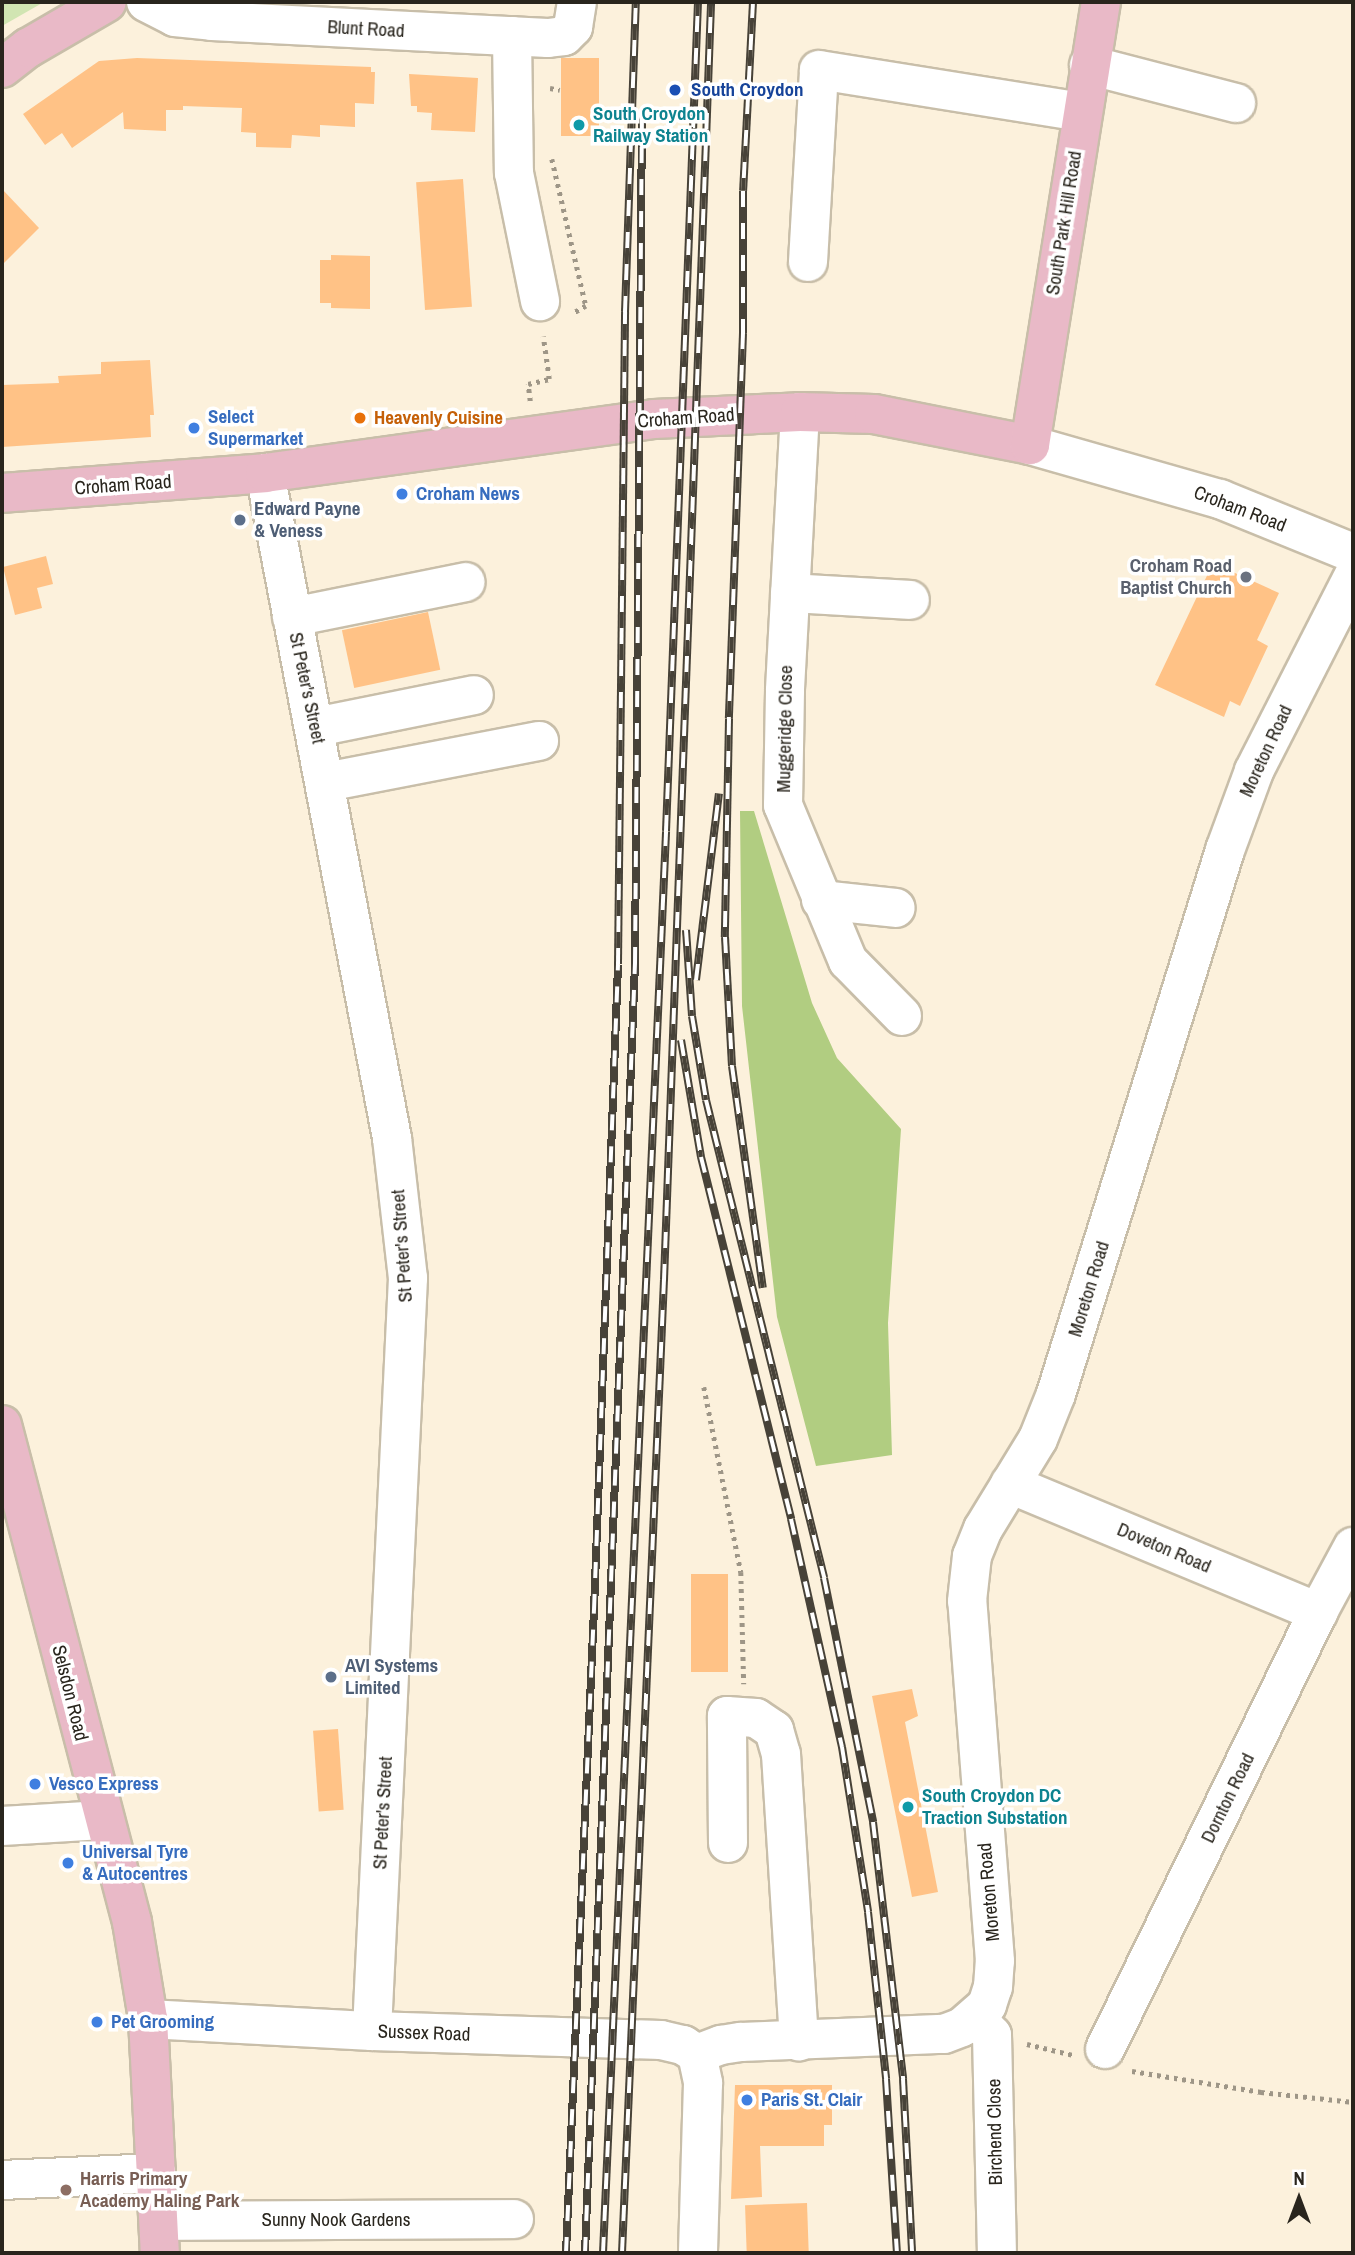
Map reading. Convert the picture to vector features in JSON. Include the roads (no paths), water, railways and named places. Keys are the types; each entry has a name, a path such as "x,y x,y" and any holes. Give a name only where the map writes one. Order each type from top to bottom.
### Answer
{"main road":[{"path":"2,68 27,48 107,2"},
{"name":"South Park Hill Road","path":"1030,445 1101,2"},
{"name":"Croham Road","path":"2,493 265,473 654,419 800,412 874,414 1030,445"},
{"name":"Selsdon Road","path":"2,1426 103,1820 132,1922 148,2019 160,2237"}],"street":[{"name":"Blunt Road","path":"146,2 175,17 212,22 432,17 530,37"},
{"path":"549,316 514,173 530,37 564,36 573,27 577,8"},
{"path":"1089,65 1236,103"},
{"path":"807,262 819,69 1082,112"},
{"name":"Muggeridge Close","path":"800,412 790,593 783,805 848,961 902,1016"},
{"name":"Croham Road","path":"1030,445 1220,499 1353,553"},
{"name":"St Peter's Street","path":"265,473 316,727 392,1138 408,1278 372,2031"},
{"name":"Moreton Road","path":"984,2026 995,1972 967,1601 969,1569 975,1545 1038,1439 1056,1394 1242,803 1265,747 1353,577"},
{"path":"292,617 466,582"},
{"path":"790,593 910,600"},
{"path":"316,727 474,695"},
{"path":"326,782 539,741"},
{"path":"821,900 896,908"},
{"name":"Doveton Road","path":"1002,1497 1318,1612"},
{"name":"Dornton Road","path":"1104,2059 1318,1612 1353,1547"},
{"path":"728,1843 727,1716 744,1716 769,1723 779,1740 799,2041"},
{"path":"2,1826 103,1820"},
{"name":"Sussex Road","path":"148,2019 372,2031 661,2040 683,2045 696,2054"},
{"path":"698,2253 703,2099 702,2072 696,2054 730,2043 926,2037 984,2026"},
{"name":"Birchend Close","path":"984,2026 997,2253"},
{"path":"2,2180 156,2173"},
{"name":"Sunny Nook Gardens","path":"160,2237 514,2218"}],"railway":[{"path":"566,2253 618,964 625,312 636,2"},
{"path":"603,2253 666,831 698,2"},
{"path":"622,2253 664,1280 711,2"},
{"path":"753,2 743,191 743,333 729,719 725,937 732,1066 763,1288"},
{"path":"585,2253 635,963 642,117"},
{"path":"696,980 719,793"},
{"path":"686,930 692,1016 706,1100 824,1578 873,1822 903,2079 912,2253"},
{"path":"681,1040 701,1157 791,1519 842,1747 868,1912 886,2079 897,2253"}],"place":[{"name":"South Croydon","path":"675,90"},
{"name":"South Croydon Railway Station","path":"579,125"},
{"name":"Heavenly Cuisine","path":"360,418"},
{"name":"Select Supermarket","path":"194,428"},
{"name":"Croham News","path":"402,494"},
{"name":"Edward Payne & Veness","path":"240,520"},
{"name":"Croham Road Baptist Church","path":"1246,577"},
{"name":"AVI Systems Limited","path":"331,1677"},
{"name":"Vesco Express","path":"35,1784"},
{"name":"South Croydon DC Traction Substation","path":"908,1807"},
{"name":"Universal Tyre & Autocentres","path":"68,1863"},
{"name":"Pet Grooming","path":"97,2022"},
{"name":"Paris St. Clair","path":"747,2100"},
{"name":"Harris Primary Academy Haling Park","path":"66,2190"}]}
